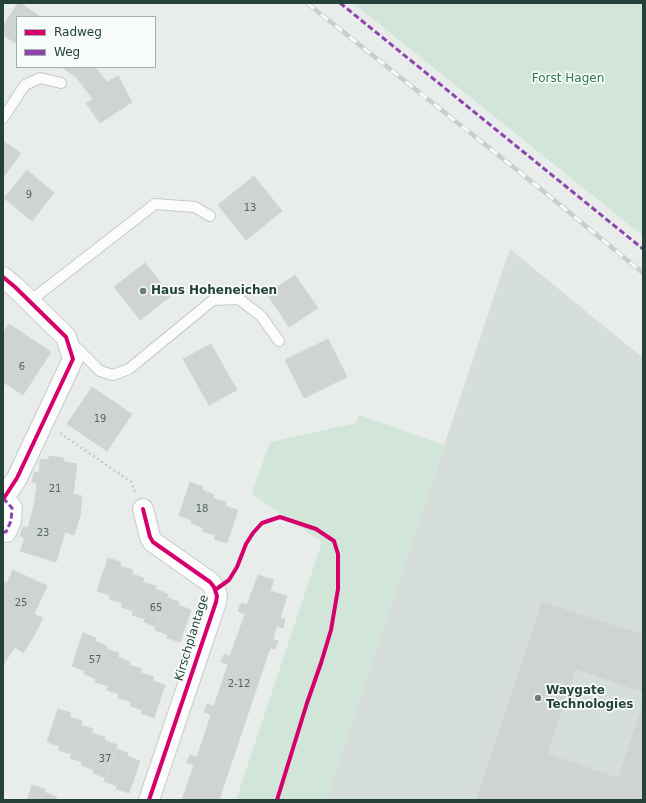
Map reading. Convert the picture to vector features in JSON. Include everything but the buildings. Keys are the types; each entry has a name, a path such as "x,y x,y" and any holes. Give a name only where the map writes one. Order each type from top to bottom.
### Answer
{"street":[{"path":"3,277 30,301 66,337 73,360 17,478 3,498 12,508 11,521 6,532 3,532"},
{"name":"Kirschplantage","path":"143,509 150,537 153,542 210,582 214,587 217,596 149,800"}],"lane":[{"path":"3,118 25,86 40,78 61,83"},
{"path":"30,301 154,204 195,207 210,216"},
{"path":"66,337 100,371 113,375 129,369 213,300 239,299 261,316 279,341"}],"path":[{"path":"43,422 130,482 143,509"}],"shaded area":[{"path":"510,249 643,358 643,800 325,800"}],"green space":[{"name":"Forst Hagen","path":"353,3 643,3 643,236"},
{"path":"359,415 444,445 325,800 236,800 322,542 252,494 270,442 356,423"}],"railway":[{"path":"307,3 537,186 643,273"}],"marked path":[{"path":"340,3 643,249"},
{"path":"3,498 12,508 11,521 6,532 3,532"}],"cycle path":[{"path":"3,277 66,337 73,359 17,478 3,498"},
{"path":"143,509 150,537 153,542 210,582 214,587 217,596 149,800"},
{"path":"215,590 229,580 237,567 246,544 262,523 280,517 316,529 334,541 338,554 338,589 331,630 277,800"}],"place":[{"name":"Haus Hoheneichen","path":"143,291"},
{"name":"Waygate Technologies","path":"538,698"}]}
